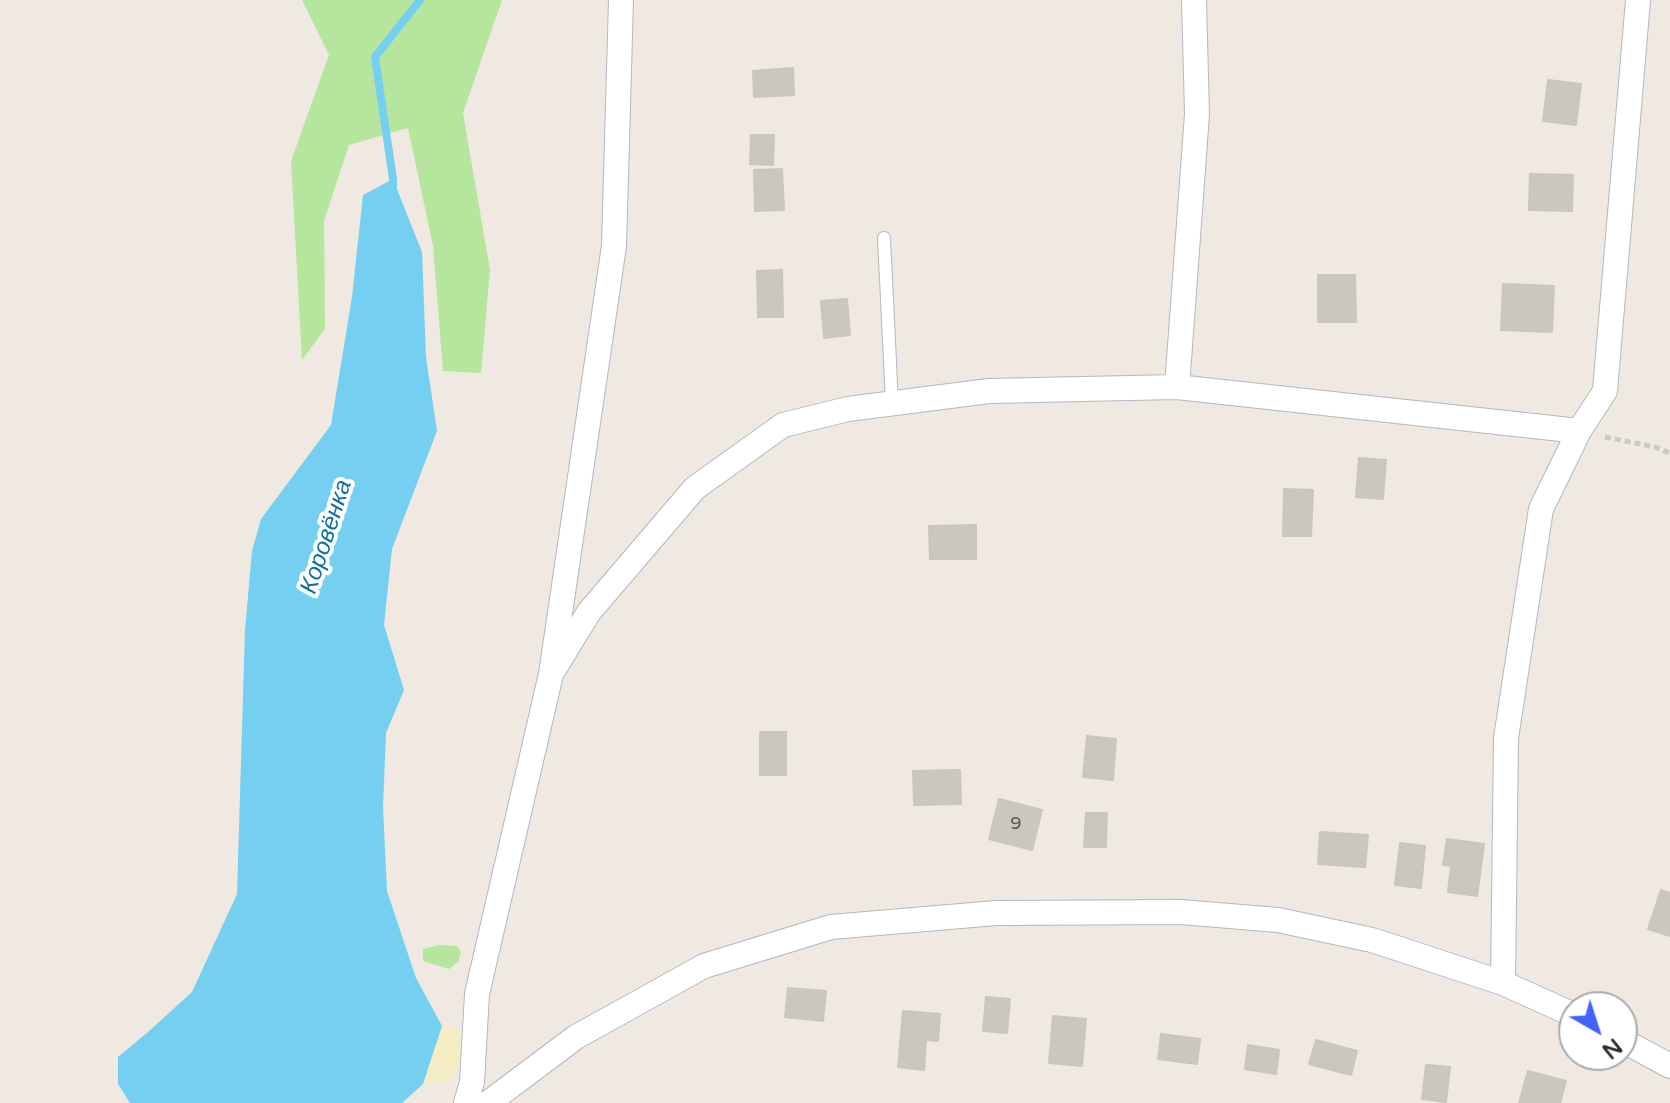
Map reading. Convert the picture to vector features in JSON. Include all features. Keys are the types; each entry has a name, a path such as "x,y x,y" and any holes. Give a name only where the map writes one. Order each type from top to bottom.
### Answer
{"street":[{"path":"466,1103 472,1082 477,994 551,674 614,246 621,0"},
{"path":"1177,387 1197,114 1194,0"},
{"path":"1503,983 1506,738 1541,509 1579,431 1605,391 1638,0"},
{"path":"551,674 589,612 695,488 783,425 848,409 989,391 1177,387 1579,431"},
{"path":"488,1103 576,1037 704,966 831,927 996,913 1181,912 1264,918 1372,940 1503,983 1558,1008"},
{"path":"1638,1049 1670,1066"}],"lane":[{"path":"884,238 892,403"}],"path":[{"path":"1579,431 1670,453"}],"green space":[{"path":"302,0 502,0 463,113 490,270 481,373 443,371 433,246 408,128 349,145 324,221 325,329 302,360 291,161 329,55"},
{"path":"438,945 457,946 461,952 458,962 449,969 423,961 423,949"}],"sand":[{"path":"442,1026 457,1028 462,1036 462,1058 445,1084 423,1084"}],"water":[{"path":"393,179 422,252 426,357 437,431 392,549 384,625 404,690 386,733 383,807 387,891 416,978 442,1026 423,1084 402,1103 130,1103 118,1084 118,1057 192,992 237,894 245,630 252,551 261,519 331,425 352,297 363,195"}],"building":[{"path":"793,68 794,95 754,97 753,71"},
{"path":"1548,80 1581,84 1576,125 1543,121"},
{"path":"751,135 774,135 773,165 750,164"},
{"path":"782,169 784,210 755,211 754,170"},
{"path":"1530,174 1573,175 1572,211 1529,210"},
{"path":"782,270 783,317 758,317 757,271"},
{"path":"1318,275 1355,275 1356,322 1318,322"},
{"path":"1503,284 1554,286 1552,332 1501,330"},
{"path":"847,299 850,335 824,338 821,301"},
{"path":"1359,458 1386,460 1383,499 1356,497"},
{"path":"1284,489 1313,490 1311,536 1283,536"},
{"path":"976,525 976,559 930,559 929,526"},
{"path":"760,732 786,732 786,775 760,775"},
{"path":"1087,736 1116,739 1113,780 1083,777"},
{"path":"960,770 961,804 914,805 913,771"},
{"path":"999,799 1042,810 1032,850 989,839"},
{"path":"1086,813 1107,813 1106,847 1084,847"},
{"path":"1320,832 1368,835 1365,867 1318,864"},
{"path":"1447,839 1484,844 1477,896 1448,892 1451,866 1443,865"},
{"path":"1400,843 1425,846 1421,888 1395,885"},
{"path":"1661,890 1670,893 1670,936 1648,929"},
{"path":"788,988 826,991 823,1021 785,1017"},
{"path":"986,997 1010,999 1007,1033 983,1031"},
{"path":"903,1011 940,1014 938,1041 926,1040 924,1070 898,1067"},
{"path":"1053,1016 1086,1019 1082,1066 1049,1063"},
{"path":"1161,1034 1200,1039 1197,1064 1158,1059"},
{"path":"1316,1040 1357,1051 1351,1075 1309,1064"},
{"path":"1248,1045 1279,1050 1276,1074 1245,1069"},
{"path":"1426,1065 1450,1067 1446,1102 1422,1099"},
{"path":"1528,1071 1566,1081 1560,1103 1519,1103"}],"waterway":[{"name":"Коровёнка","path":"393,186 375,57 420,0"}]}
